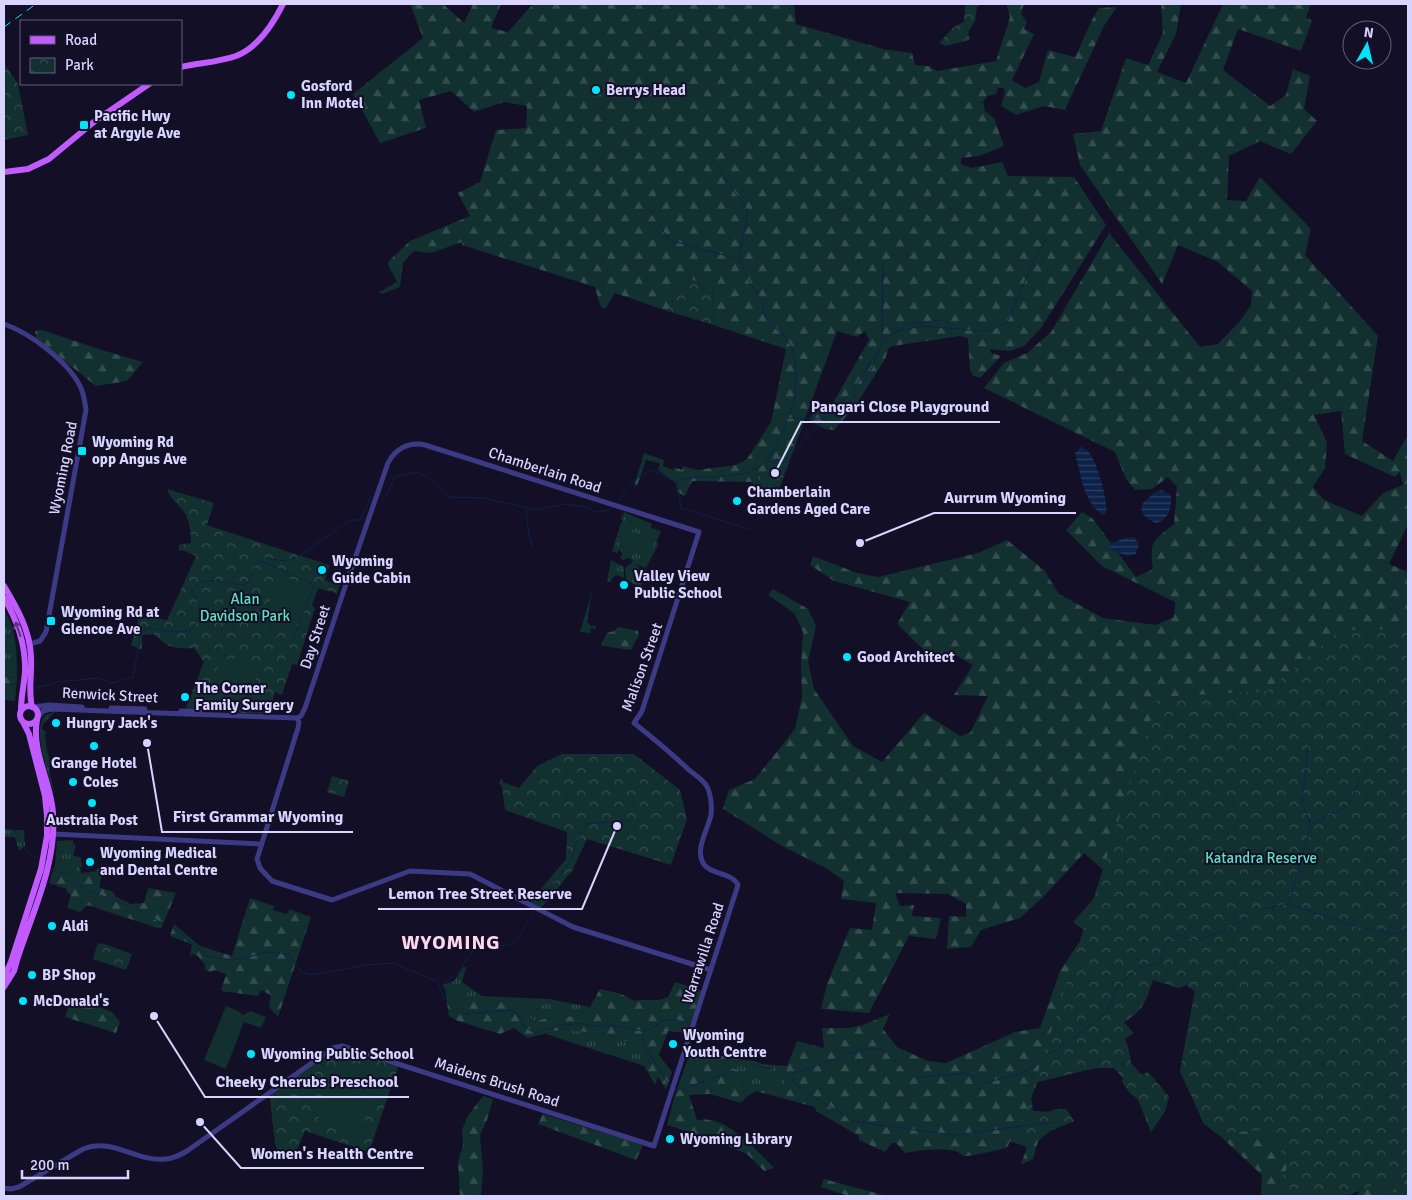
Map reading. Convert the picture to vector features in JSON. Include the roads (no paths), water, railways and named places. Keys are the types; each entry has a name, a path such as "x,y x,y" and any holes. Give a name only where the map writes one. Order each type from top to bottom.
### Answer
{"main road":[{"path":"182,67 230,58 248,50 266,30 283,4"},
{"path":"4,172 28,169 49,159 95,121 148,85"},
{"path":"4,586 25,624 30,644 29,691 33,707 37,712 36,738 52,804 53,834 52,849 45,878 14,971 4,987"},
{"path":"4,598 20,633 25,663"},
{"path":"30,644 27,647 19,716 29,734 47,809 47,836 41,869"},
{"path":"21,710 25,707 33,707"},
{"path":"23,722 30,724 37,719"},
{"path":"4,977 11,962 46,858 50,838 53,834"}],"street":[{"name":"Wyoming Road","path":"4,324 30,336 69,370 82,390 86,410 46,632 41,640 30,644"},
{"name":"Chamberlain Road","path":"388,463 395,452 414,444 421,444 700,532"},
{"name":"Day Street","path":"388,463 305,708 301,716 297,718 299,722 298,728 261,844 257,864 268,878 277,883 329,899 336,899 410,871 470,874 573,927 711,970"},
{"name":"Malison Street","path":"700,532 642,711 634,723 662,745 705,784 711,802 711,815 701,849 702,861 711,870 738,883"},
{"name":"Renwick Street","path":"33,707 58,705 297,718"},
{"path":"58,705 73,710"},
{"path":"88,707 120,712 147,710"},
{"name":"Renwick Street","path":"37,719 46,710 170,712"},
{"path":"53,834 261,844"},
{"name":"Warrawilla Road","path":"654,1146 738,883"},
{"name":"Maidens Brush Road","path":"4,1188 19,1188 91,1145 106,1145 157,1159 175,1157 187,1151 333,1048 342,1046 654,1146"}],"water":[{"path":"1081,447 1088,451 1091,456 1101,481 1106,500 1106,513 1103,515 1091,503 1084,487 1075,453"},
{"path":"1162,490 1171,496 1171,505 1164,519 1156,523 1144,515 1141,509 1144,502 1153,493"},
{"path":"1134,537 1139,544 1136,554 1127,556 1110,549 1110,544 1125,538"}],"waterway":[{"path":"711,158 748,211 739,259"},
{"path":"649,209 669,240 738,259"},
{"path":"619,499 638,477 653,470 673,481 751,472 767,461 782,464 817,426 831,416 855,387 876,353 894,332 920,326 985,331 994,329 1007,322 1032,265 1046,239"},
{"path":"739,259 749,281 763,303 763,313 785,337 793,349 796,368 795,398 782,434 767,461"},
{"path":"882,345 883,263"},
{"path":"901,329 908,324 941,320"},
{"path":"891,336 898,331"},
{"path":"838,409 852,400 871,370 879,351"},
{"path":"788,418 823,419 832,413"},
{"path":"382,499 388,494 394,477 416,472 428,477 448,497 484,498 536,510 565,504 584,507 597,512 610,510"},
{"path":"677,480 681,508 752,530"},
{"path":"36,688 58,682 98,678 112,683 133,677 140,637 145,628 177,632 191,630 199,615 198,602 192,591 197,585 209,580 243,585 249,581 254,566 264,558 285,561 298,557 350,520 360,520 371,496"},
{"path":"526,509 529,535 533,547"},
{"path":"261,561 313,584"},
{"path":"293,639 314,586"},
{"path":"4,684 18,684"},
{"path":"1289,903 1311,825 1302,803 1308,747"},
{"path":"1312,824 1348,806 1360,780"},
{"path":"538,903 570,862 575,845 587,824 629,820"},
{"path":"4,829 14,830 26,851 38,859"},
{"path":"52,869 71,876 86,890 133,907 160,922"},
{"path":"1054,1122 954,1135 856,1122 802,1090 789,1075 864,1049 882,1049 913,1077 965,1073 985,1083 1022,1073 1037,1065 1047,1054 1056,1050 1105,1015 1118,985 1138,968 1161,963 1162,949 1175,934 1198,941 1233,926 1263,909 1288,904 1359,927 1394,934 1408,929"},
{"path":"443,984 459,972 475,949 486,946 509,945 517,939 533,914"},
{"path":"173,927 207,956 233,960 265,952 289,954 301,972 312,975 366,965 392,963 437,981 444,998 453,1008 463,1014 511,1010 521,1018 524,1027 536,1033 557,1026 579,1023 596,1026 612,1025 642,1031 644,1045 670,1087"},
{"path":"644,1031 668,1020 689,1023"},
{"path":"753,1065 772,1069"},
{"path":"674,1088 679,1090 734,1071"}],"railway":[{"path":"4,27 36,4"}],"place":[{"name":"Berrys Head","path":"596,90"},
{"name":"Gosford Inn Motel","path":"291,95"},
{"name":"Pacific Hwy at Argyle Ave","path":"84,125"},
{"name":"Wyoming Rd opp Angus Ave","path":"82,451"},
{"name":"Pangari Close Playground","path":"775,473"},
{"name":"Chamberlain Gardens Aged Care","path":"737,501"},
{"name":"Aurrum Wyoming","path":"860,543"},
{"name":"Wyoming Guide Cabin","path":"322,570"},
{"name":"Valley View Public School","path":"624,585"},
{"name":"Wyoming Rd at Glencoe Ave","path":"51,621"},
{"name":"Good Architect","path":"847,657"},
{"name":"The Corner Family Surgery","path":"185,697"},
{"name":"Hungry Jack's","path":"56,723"},
{"name":"First Grammar Wyoming","path":"147,743"},
{"name":"Grange Hotel","path":"94,746"},
{"name":"Coles","path":"73,782"},
{"name":"Australia Post","path":"92,803"},
{"name":"Lemon Tree Street Reserve","path":"617,826"},
{"name":"Wyoming Medical and Dental Centre","path":"90,862"},
{"name":"Aldi","path":"52,926"},
{"name":"BP Shop","path":"32,975"},
{"name":"McDonald's","path":"23,1001"},
{"name":"Cheeky Cherubs Preschool","path":"154,1016"},
{"name":"Wyoming Youth Centre","path":"673,1044"},
{"name":"Wyoming Public School","path":"251,1054"},
{"name":"Women's Health Centre","path":"200,1122"},
{"name":"Wyoming Library","path":"670,1139"}],"district":[{"name":"WYOMING","path":"451,942"}],"park label":[{"name":"Alan Davidson Park","path":"245,608"},
{"name":"Katandra Reserve","path":"1261,858"}]}
